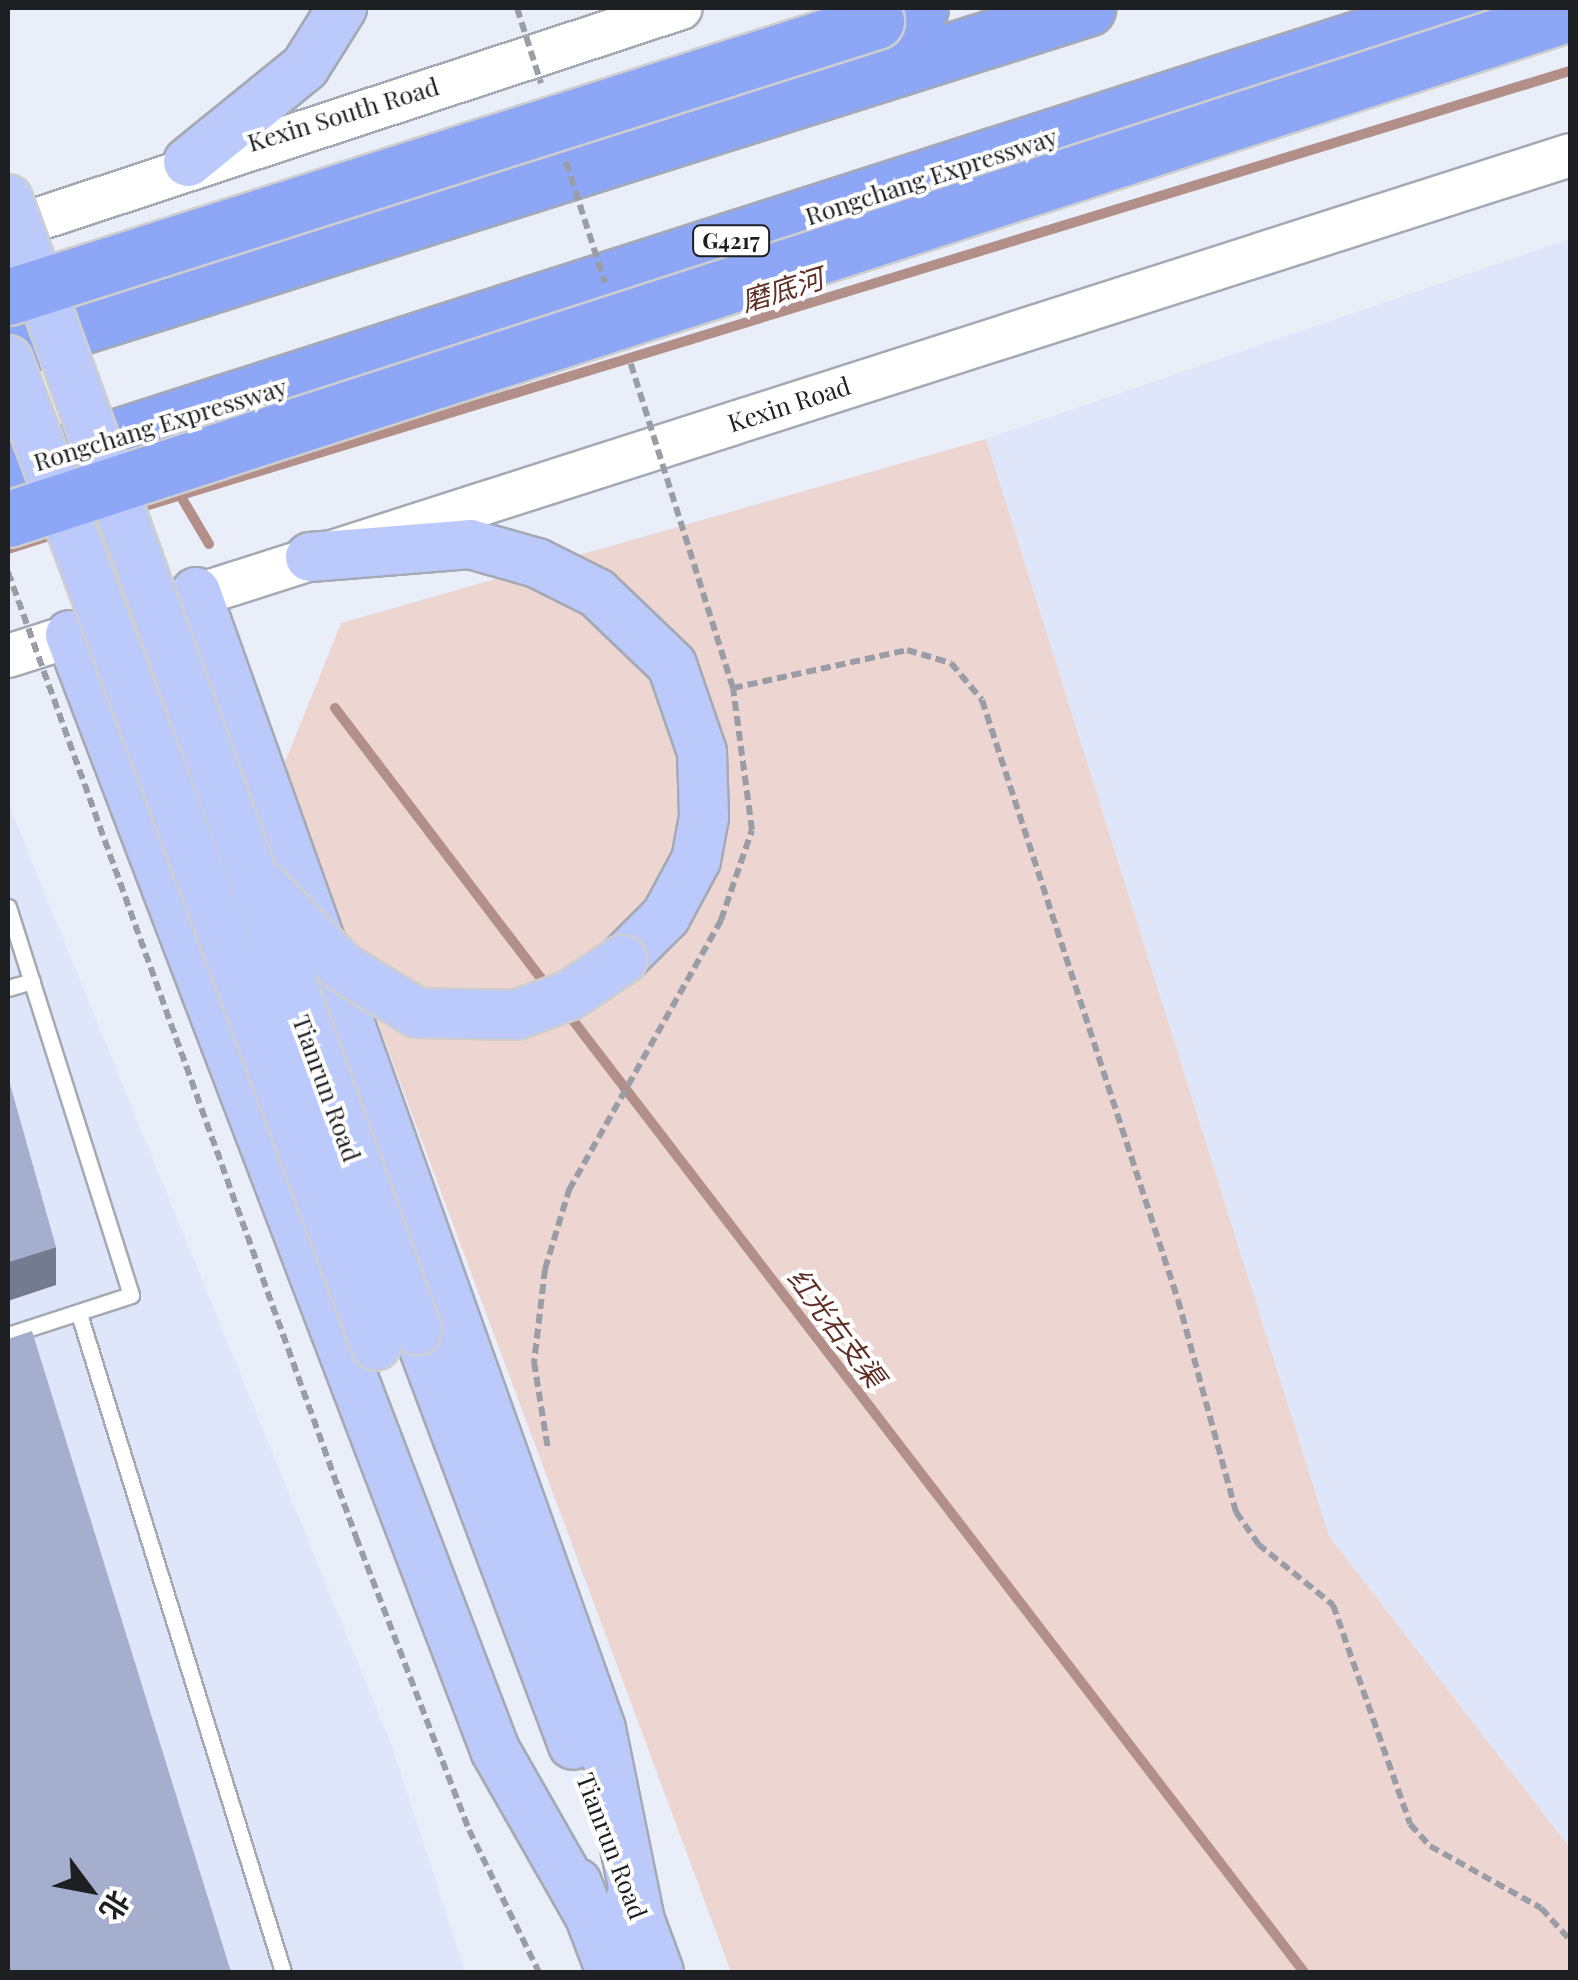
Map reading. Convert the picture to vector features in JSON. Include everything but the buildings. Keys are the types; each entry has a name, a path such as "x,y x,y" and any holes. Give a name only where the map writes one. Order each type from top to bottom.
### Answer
{"highway":[{"path":"8,297 920,8"},
{"path":"8,349 1088,8"},
{"name":"Rongchang Expressway","path":"8,472 1454,8"},
{"path":"8,519 1570,13"},
{"path":"863,198 1102,179 1570,32"}],"main road":[{"name":"Kexin South Road","path":"8,228 188,162 681,8"},
{"path":"188,162 254,117 336,20"},
{"name":"Kexin Road","path":"8,656 196,592 1570,155"},
{"name":"Tianrun Road","path":"8,199 238,850 396,1338 610,1972"},
{"name":"Tianrun Road","path":"8,360 396,1338 659,1972"},
{"path":"238,850 300,930 417,1013 516,1015 622,960 666,916 696,860 704,817 702,752 672,665 597,594 536,563 470,544 310,557"},
{"path":"196,592 596,1714 642,1925"},
{"path":"70,634 495,1750 588,1912"}],"lane":[{"path":"8,908 131,1295 8,1335"},
{"path":"8,988 32,980"},
{"path":"79,1314 283,1972"}],"path":[{"path":"517,8 547,102"},
{"path":"559,140 607,291"},
{"path":"549,1458 534,1362 546,1269 582,1164 740,878 752,830 733,688 625,348"},
{"path":"8,572 356,1537 469,1830 539,1972"},
{"path":"733,688 855,656 907,650 951,663 982,700 1002,745 1236,1512 1258,1544 1333,1605 1410,1824 1430,1846 1542,1908 1570,1940"}],"shaded area":[{"path":"1570,239 1570,1848 1329,1536 986,439"},
{"path":"986,439 1329,1536 1570,1848 1570,1972 731,1972 283,767 341,623"},
{"path":"8,803 393,1749 465,1972 8,1972"}],"waterway":[{"name":"磨底河","path":"132,510 1570,71"},
{"name":"红光右支渠","path":"180,495 209,544"},
{"name":"磨底河","path":"8,549 58,533"},
{"name":"红光右支渠","path":"335,708 548,988"},
{"name":"红光右支渠","path":"565,1010 1304,1972"}]}
